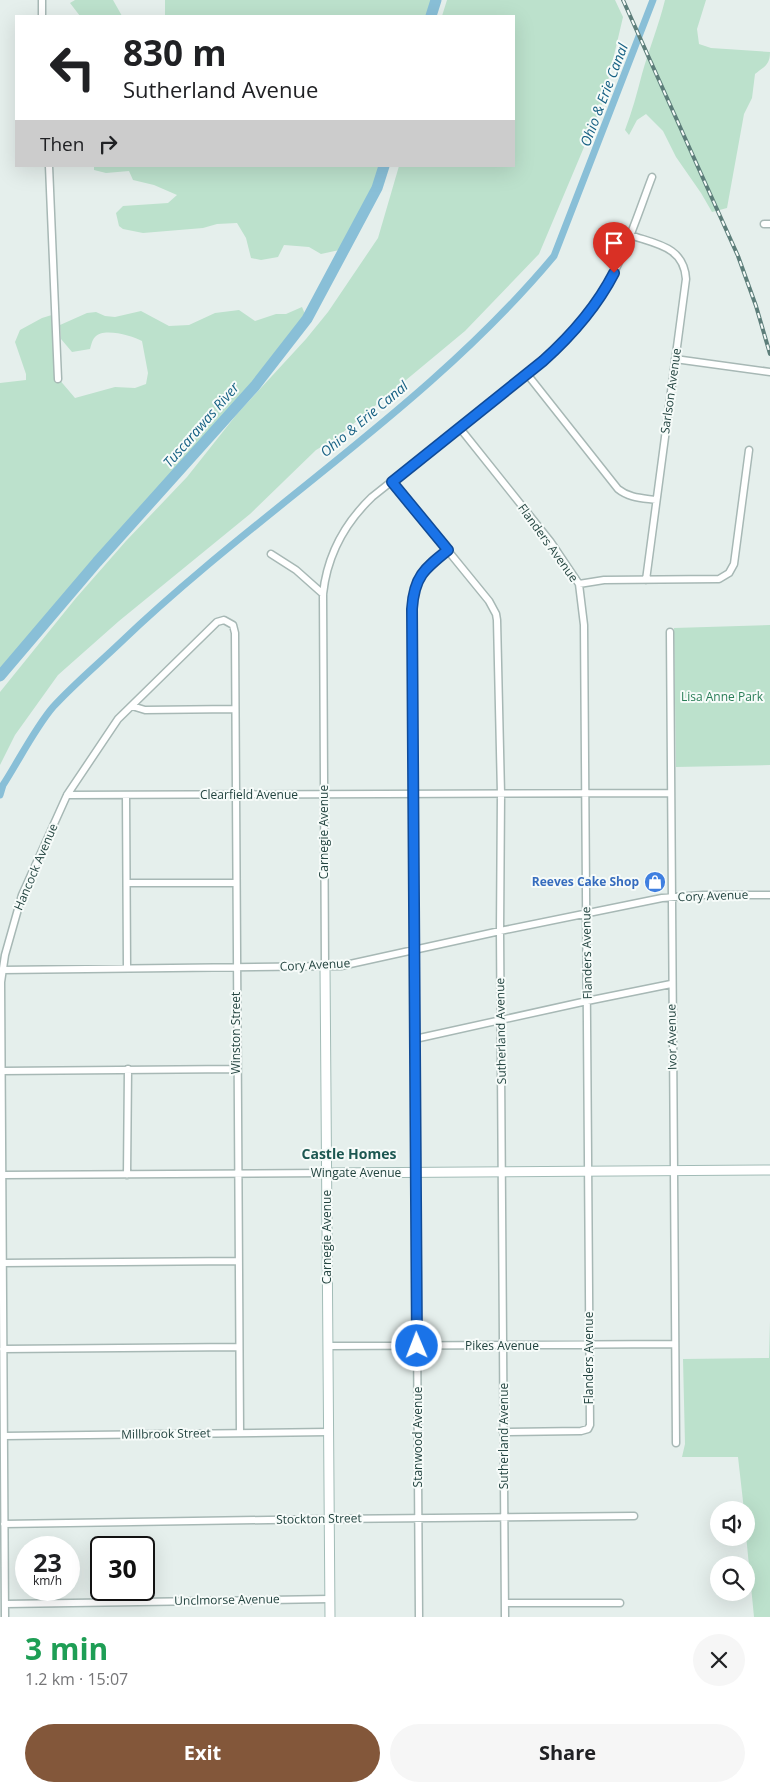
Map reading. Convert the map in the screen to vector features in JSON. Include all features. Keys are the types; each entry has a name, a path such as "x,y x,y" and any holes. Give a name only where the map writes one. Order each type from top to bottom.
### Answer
{"street":[{"path":"42,0 42,15"},
{"path":"49,167 58,378"},
{"name":"Carnegie Avenue","path":"330,1617 324,594 331,560 348,525 372,497 527,374 563,343 591,310 620,260 652,177"},
{"name":"Sarlson Avenue","path":"630,235 671,250 679,257 684,267 686,279 646,580"},
{"path":"674,359 770,372"},
{"path":"527,374 618,489 635,498 656,500"},
{"name":"Flanders Avenue","path":"459,427 550,541 579,584 584,625 590,1421 588,1429 581,1431 504,1432"},
{"path":"579,584 604,580 719,579 730,573 734,564 750,450"},
{"name":"Sutherland Avenue","path":"392,482 489,602 496,614 501,794 500,931 505,1617"},
{"name":"Stanwood Avenue","path":"419,1617 413,595 416,584 425,570 448,550"},
{"path":"272,554 296,570 324,594"},
{"name":"Hancock Avenue","path":"5,1617 2,970 5,954 22,895 67,796 114,725 217,622 229,621 233,625 235,633"},
{"name":"Ivor Avenue","path":"670,632 673,897 671,984 676,1442"},
{"name":"Winston Street","path":"235,633 236,1069 240,1433"},
{"path":"132,706 145,710 235,709"},
{"name":"Clearfield Avenue","path":"67,796 671,793"},
{"path":"126,795 127,968"},
{"path":"127,883 236,883"},
{"name":"Cory Avenue","path":"2,970 341,966 586,913 673,897 770,895"},
{"path":"415,1038 587,1000 671,984"},
{"path":"127,1175 128,1069"},
{"path":"2,1071 236,1069"},
{"name":"Wingate Avenue","path":"3,1175 770,1170"},
{"path":"3,1263 238,1261"},
{"name":"Pikes Avenue","path":"328,1346 675,1344"},
{"path":"3,1349 239,1347"},
{"name":"Millbrook Street","path":"4,1436 328,1432"},
{"name":"Stockton Street","path":"4,1524 634,1516"},
{"name":"Unclmorse Avenue","path":"5,1604 330,1599"},
{"path":"505,1603 620,1603"}],"green space":[{"path":"75,0 113,0 121,15 79,15 70,3"},
{"path":"165,0 436,0 431,15 165,15"},
{"path":"447,0 615,0 623,17 603,102 539,254 465,331 335,439 316,450 250,514 119,621 58,675 15,735 0,765 0,692 76,598 126,541 187,477 237,414 306,339 328,312 378,238 399,167 515,167 515,15 442,15"},
{"path":"665,0 706,0 697,29 699,44 711,48 770,52 768,63 755,74 752,98 744,114 727,208 712,212 676,157 663,131 646,114 637,120 629,135 625,130"},
{"path":"94,167 384,167 377,188 344,249 321,254 309,247 284,245 278,257 261,260 251,258 246,238 237,223 143,233 123,229 119,226 116,213 123,206 168,203 177,195 154,185 133,180 129,171 106,173 94,170"},
{"path":"302,307 307,319 0,676 0,383 26,380 26,374 15,342 20,330 42,318 55,314 58,378 75,398 115,387 135,388 146,384 148,373 142,341 125,335 99,334 92,341 90,349 72,352 61,339 60,325 87,313 96,312 105,316 115,317 141,311 169,326 189,325 215,313 239,310 255,321 276,314 286,314"},
{"name":"Lisa Anne Park","path":"770,625 770,765 676,767 674,628"},
{"path":"770,1321 770,1617 754,1617 752,1601 755,1601 755,1556 748,1556 747,1546 755,1546 755,1501 743,1501 738,1457 682,1457 685,1444 683,1359 769,1358"}],"waterway":[{"name":"Tuscarawas River","path":"431,15 436,0"},
{"name":"Ohio & Erie Canal","path":"0,795 3,785 40,725 53,707 69,691 174,594 229,547 343,456 453,361 505,310 554,256 653,0"},
{"name":"Tuscarawas River","path":"0,676 97,562 255,386 307,319 377,188 384,167"}],"railway":[{"path":"623,0 738,256 756,306 770,354"}],"place":[{"name":"Reeves Cake Shop","path":"655,882"}],"district":[{"name":"Castle Homes","path":"349,1154"}],"route":[{"path":"417,1346 412,609 414,590 418,580 425,570 448,550 392,482 563,343 583,321 601,296 614,273"}]}
